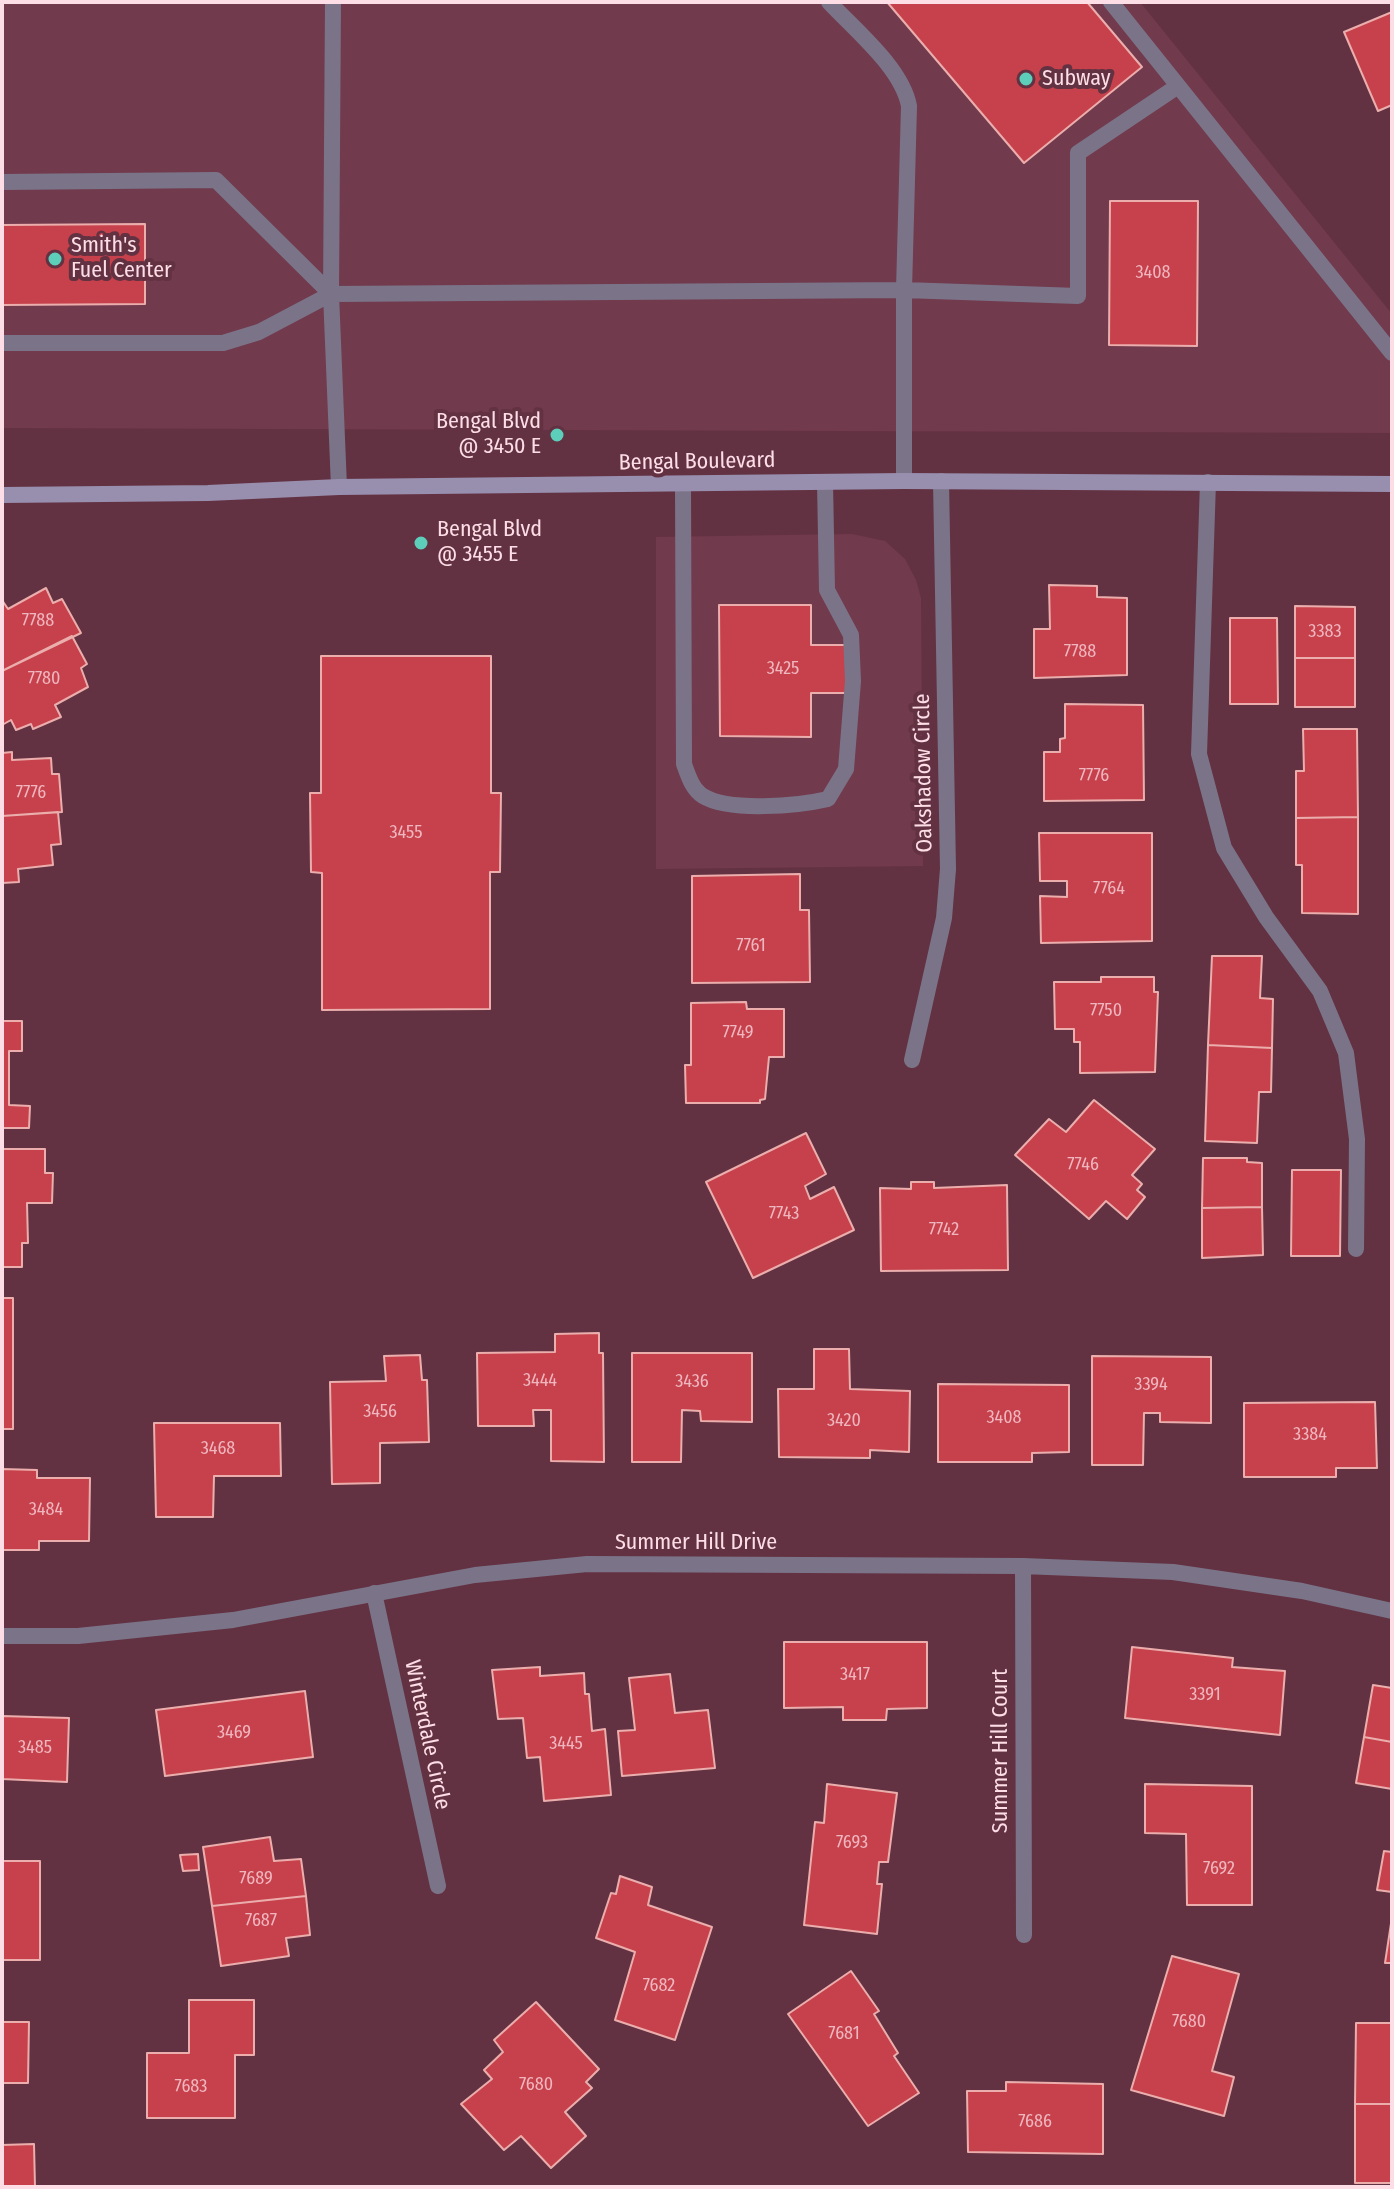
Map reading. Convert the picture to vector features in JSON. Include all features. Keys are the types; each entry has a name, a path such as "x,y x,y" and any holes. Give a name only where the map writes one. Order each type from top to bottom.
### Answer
{"main road":[{"name":"Bengal Boulevard","path":"2,495 208,493 339,487 904,481 1392,484"}],"street":[{"path":"333,2 331,294 339,487"},
{"path":"829,2 892,71 906,90 909,106 904,290 904,481"},
{"path":"1111,2 1392,353"},
{"path":"2,343 223,343 259,332 331,294 904,290 1078,296 1078,153 1178,86"},
{"path":"2,182 216,180 331,294"},
{"name":"Oakshadow Circle","path":"912,1060 944,918 948,869 941,481"},
{"path":"683,484 684,764 701,795 722,804 801,806 828,799 846,769 853,681 851,635 827,590 825,482"},
{"path":"1208,482 1199,754 1224,848 1266,917 1320,991 1346,1053 1357,1139 1356,1249"},
{"name":"Summer Hill Drive","path":"2,1636 78,1636 233,1620 475,1575 587,1564 1023,1566 1173,1572 1302,1591 1392,1611"},
{"name":"Summer Hill Court","path":"1023,1566 1024,1935"},
{"name":"Winterdale Circle","path":"374,1593 438,1886"}],"shaded area":[{"path":"2,2 1140,2 1392,314 1392,433 2,428"},
{"path":"852,534 885,541 905,559 921,598 923,866 656,869 656,537"}],"building":[{"path":"887,2 1087,2 1142,67 1024,163"},
{"path":"1392,12 1392,105 1378,111 1344,32"},
{"path":"1110,201 1198,201 1197,346 1109,345"},
{"path":"145,224 145,304 2,305 2,225"},
{"path":"1049,585 1097,586 1097,597 1127,598 1127,675 1034,678 1034,629 1050,629"},
{"path":"46,588 53,603 62,599 81,633 2,671 2,600 8,609"},
{"path":"719,605 811,605 811,645 846,645 847,693 811,693 811,737 720,736"},
{"path":"1295,606 1355,607 1355,658 1295,658"},
{"path":"1230,618 1277,618 1278,704 1230,704"},
{"path":"72,636 87,664 81,668 88,687 55,705 61,717 33,729 31,724 16,730 11,720 2,725 2,671"},
{"path":"321,656 491,656 491,793 501,793 500,872 490,872 490,1009 322,1010 322,873 311,872 310,793 321,793"},
{"path":"1295,658 1355,658 1355,707 1295,707"},
{"path":"1065,704 1143,705 1144,800 1044,801 1044,752 1060,752 1060,739 1065,738"},
{"path":"1303,729 1357,729 1358,817 1296,818 1296,771 1304,771"},
{"path":"12,752 12,760 51,758 52,774 59,774 62,812 2,816 2,753"},
{"path":"58,812 61,844 51,845 53,865 18,869 19,882 2,883 2,816"},
{"path":"1358,817 1358,914 1302,913 1302,865 1296,865 1296,818"},
{"path":"1039,833 1152,833 1152,941 1041,943 1040,896 1067,897 1067,881 1040,881"},
{"path":"800,874 800,910 809,910 810,982 692,983 692,876"},
{"path":"1212,956 1262,956 1260,998 1273,999 1272,1048 1208,1045"},
{"path":"1101,977 1154,977 1154,992 1158,992 1155,1072 1080,1073 1080,1042 1074,1042 1074,1029 1055,1029 1054,982 1101,982"},
{"path":"746,1002 747,1009 784,1009 784,1057 769,1057 765,1099 760,1103 686,1103 685,1065 691,1065 691,1003"},
{"path":"2,1021 22,1021 22,1051 9,1051 9,1105 30,1106 29,1128 2,1128"},
{"path":"1208,1045 1272,1048 1271,1092 1259,1092 1257,1143 1205,1141"},
{"path":"1094,1100 1155,1149 1132,1175 1142,1184 1137,1190 1145,1197 1127,1219 1106,1201 1089,1219 1015,1155 1049,1119 1066,1132"},
{"path":"806,1133 826,1174 805,1186 810,1199 834,1187 854,1230 753,1278 706,1182"},
{"path":"2,1149 45,1149 45,1173 53,1173 52,1203 27,1203 28,1243 22,1243 22,1267 2,1267"},
{"path":"1203,1158 1247,1158 1247,1162 1262,1163 1262,1207 1202,1208"},
{"path":"1292,1170 1341,1170 1340,1256 1291,1256"},
{"path":"911,1182 934,1182 934,1188 1007,1185 1008,1270 881,1271 880,1188 911,1189"},
{"path":"1262,1207 1263,1255 1202,1258 1202,1208"},
{"path":"2,1298 13,1298 13,1429 2,1429"},
{"path":"599,1333 599,1353 603,1353 604,1462 551,1461 551,1410 533,1410 534,1426 478,1426 477,1353 555,1352 555,1334"},
{"path":"814,1349 849,1349 850,1389 910,1391 909,1452 870,1450 870,1458 779,1457 778,1389 814,1389"},
{"path":"632,1353 752,1353 752,1422 701,1421 700,1411 682,1410 681,1462 632,1462"},
{"path":"420,1355 422,1380 427,1380 429,1442 380,1443 380,1483 332,1484 330,1382 386,1381 384,1356"},
{"path":"1092,1356 1211,1357 1211,1423 1160,1422 1160,1413 1144,1413 1143,1465 1092,1465"},
{"path":"938,1384 1069,1385 1069,1452 1032,1453 1032,1462 938,1462"},
{"path":"1375,1402 1377,1468 1336,1468 1336,1477 1244,1477 1244,1403"},
{"path":"154,1423 280,1423 281,1476 214,1476 213,1517 156,1517"},
{"path":"2,1469 37,1470 37,1478 90,1478 89,1541 39,1541 39,1550 2,1550"},
{"path":"784,1642 927,1642 927,1708 887,1709 886,1720 843,1720 843,1707 784,1708"},
{"path":"1132,1647 1233,1658 1232,1667 1285,1671 1280,1735 1125,1718"},
{"path":"540,1667 540,1676 584,1673 592,1731 605,1729 611,1795 544,1801 540,1757 527,1758 523,1718 498,1719 492,1670"},
{"path":"670,1674 675,1713 708,1710 715,1768 622,1776 618,1731 635,1730 629,1678"},
{"path":"1373,1685 1392,1688 1392,1742 1364,1737"},
{"path":"305,1691 313,1757 165,1776 156,1710"},
{"path":"2,1716 69,1718 67,1782 2,1779"},
{"path":"1364,1737 1392,1742 1392,1789 1356,1783"},
{"path":"827,1784 897,1793 888,1862 879,1862 877,1884 882,1884 877,1934 804,1925 815,1822 824,1823"},
{"path":"1145,1784 1252,1786 1252,1905 1187,1905 1186,1834 1145,1833"},
{"path":"270,1837 274,1861 301,1859 306,1896 212,1906 203,1847"},
{"path":"1384,1851 1392,1852 1392,1892 1377,1890"},
{"path":"198,1854 199,1870 183,1871 180,1855"},
{"path":"2,1861 40,1861 40,1960 2,1960"},
{"path":"620,1876 652,1887 648,1905 712,1927 675,2040 615,2020 635,1952 596,1938 611,1893 616,1894"},
{"path":"306,1896 310,1935 286,1938 289,1956 221,1966 212,1906"},
{"path":"1392,1917 1392,1963 1385,1963"},
{"path":"1172,1956 1239,1974 1212,2071 1234,2077 1224,2116 1131,2090"},
{"path":"851,1971 879,2011 874,2014 898,2053 894,2056 919,2093 868,2126 788,2014"},
{"path":"189,2000 254,2000 254,2055 235,2055 235,2118 147,2118 147,2053 189,2053"},
{"path":"536,2002 599,2069 586,2082 592,2088 565,2112 586,2136 551,2168 521,2136 504,2150 461,2104 492,2079 484,2070 503,2052 494,2040"},
{"path":"2,2022 29,2022 28,2083 2,2083"},
{"path":"1356,2023 1392,2023 1392,2104 1355,2104"},
{"path":"1006,2082 1103,2084 1103,2154 968,2152 967,2091 1006,2091"},
{"path":"1355,2104 1392,2104 1392,2183 1355,2183"},
{"path":"34,2144 35,2187 2,2187 2,2145"}],"place":[{"name":"Subway","path":"1026,79"},
{"name":"Smith's Fuel Center","path":"55,259"},
{"name":"Bengal Blvd @ 3450 E","path":"557,435"},
{"name":"Bengal Blvd @ 3455 E","path":"421,543"}]}
